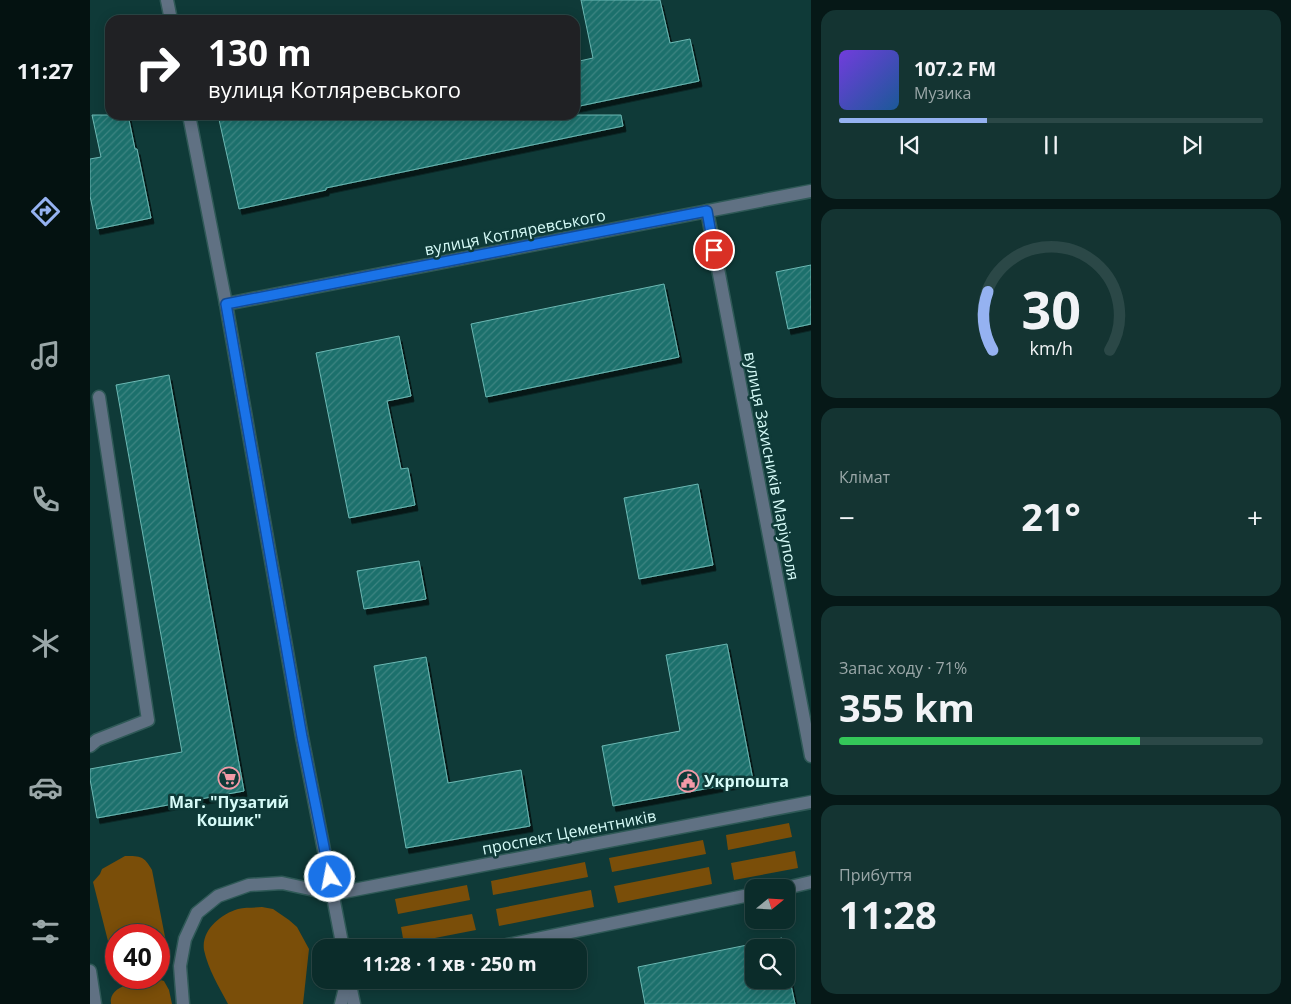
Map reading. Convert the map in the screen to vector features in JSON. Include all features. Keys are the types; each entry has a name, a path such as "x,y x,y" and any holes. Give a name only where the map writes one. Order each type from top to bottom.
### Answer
{"street":[{"path":"167,0 170,15"},
{"path":"190,120 226,304 302,737 341,939"},
{"name":"вулиця Котляревського","path":"226,304 811,191"},
{"name":"вулиця Захисників Маріуполя","path":"707,211 811,756"},
{"path":"90,746 97,740 148,720 99,398"},
{"name":"проспект Цементників","path":"333,894 811,802"},
{"path":"795,886 811,882"},
{"path":"183,1004 180,966 184,940 197,913 218,896 249,885 282,883 333,894"},
{"path":"536,939 745,896"},
{"path":"90,971 95,1004"},
{"path":"341,1004 345,989"},
{"path":"350,989 354,1004"}],"shaded area":[{"path":"789,823 792,837 728,850 726,835"},
{"path":"703,840 706,854 612,872 609,858"},
{"path":"795,851 798,868 734,880 731,863"},
{"path":"125,856 135,856 147,862 152,870 162,924 105,924 105,929 93,882 102,869"},
{"path":"585,862 588,877 493,895 491,881"},
{"path":"709,867 712,884 618,903 614,886"},
{"path":"467,885 470,900 398,914 395,899"},
{"path":"591,890 594,907 499,926 496,909"},
{"path":"262,907 273,909 297,927 309,949 303,1004 228,1004 211,971 204,950 204,943 209,930 219,919 232,911 241,908"},
{"path":"472,914 476,930 430,939 403,939 401,927"},
{"path":"119,989 168,989 172,1004 111,1004 115,992"}],"building":[{"path":"581,0 660,0 670,43 690,39 699,81 580,106 580,61 593,58"},
{"path":"92,115 105,115 105,120 129,120 151,218 97,229 90,196 90,159 101,157"},
{"path":"580,115 621,115 623,126 326,188 326,190 239,209 219,120 580,120"},
{"path":"811,265 811,324 788,329 776,272"},
{"path":"664,284 679,357 486,397 471,324"},
{"path":"399,336 411,396 387,401 401,469 408,468 415,505 349,518 316,353"},
{"path":"169,375 244,791 97,818 90,769 182,752 116,385"},
{"path":"698,484 713,565 639,579 624,498"},
{"path":"419,561 426,599 364,609 357,571"},
{"path":"727,644 753,780 613,806 602,746 680,731 666,655"},
{"path":"426,657 448,783 521,770 530,826 406,848 374,666"},
{"path":"745,945 745,989 792,989 795,1004 645,1004 638,967"}],"place":[{"name":"Маг. \"Пузатий Кошик\"","path":"229,778"},
{"name":"Укрпошта","path":"688,781"}],"route":[{"path":"330,877 302,737 226,304 707,211 714,250"}]}
